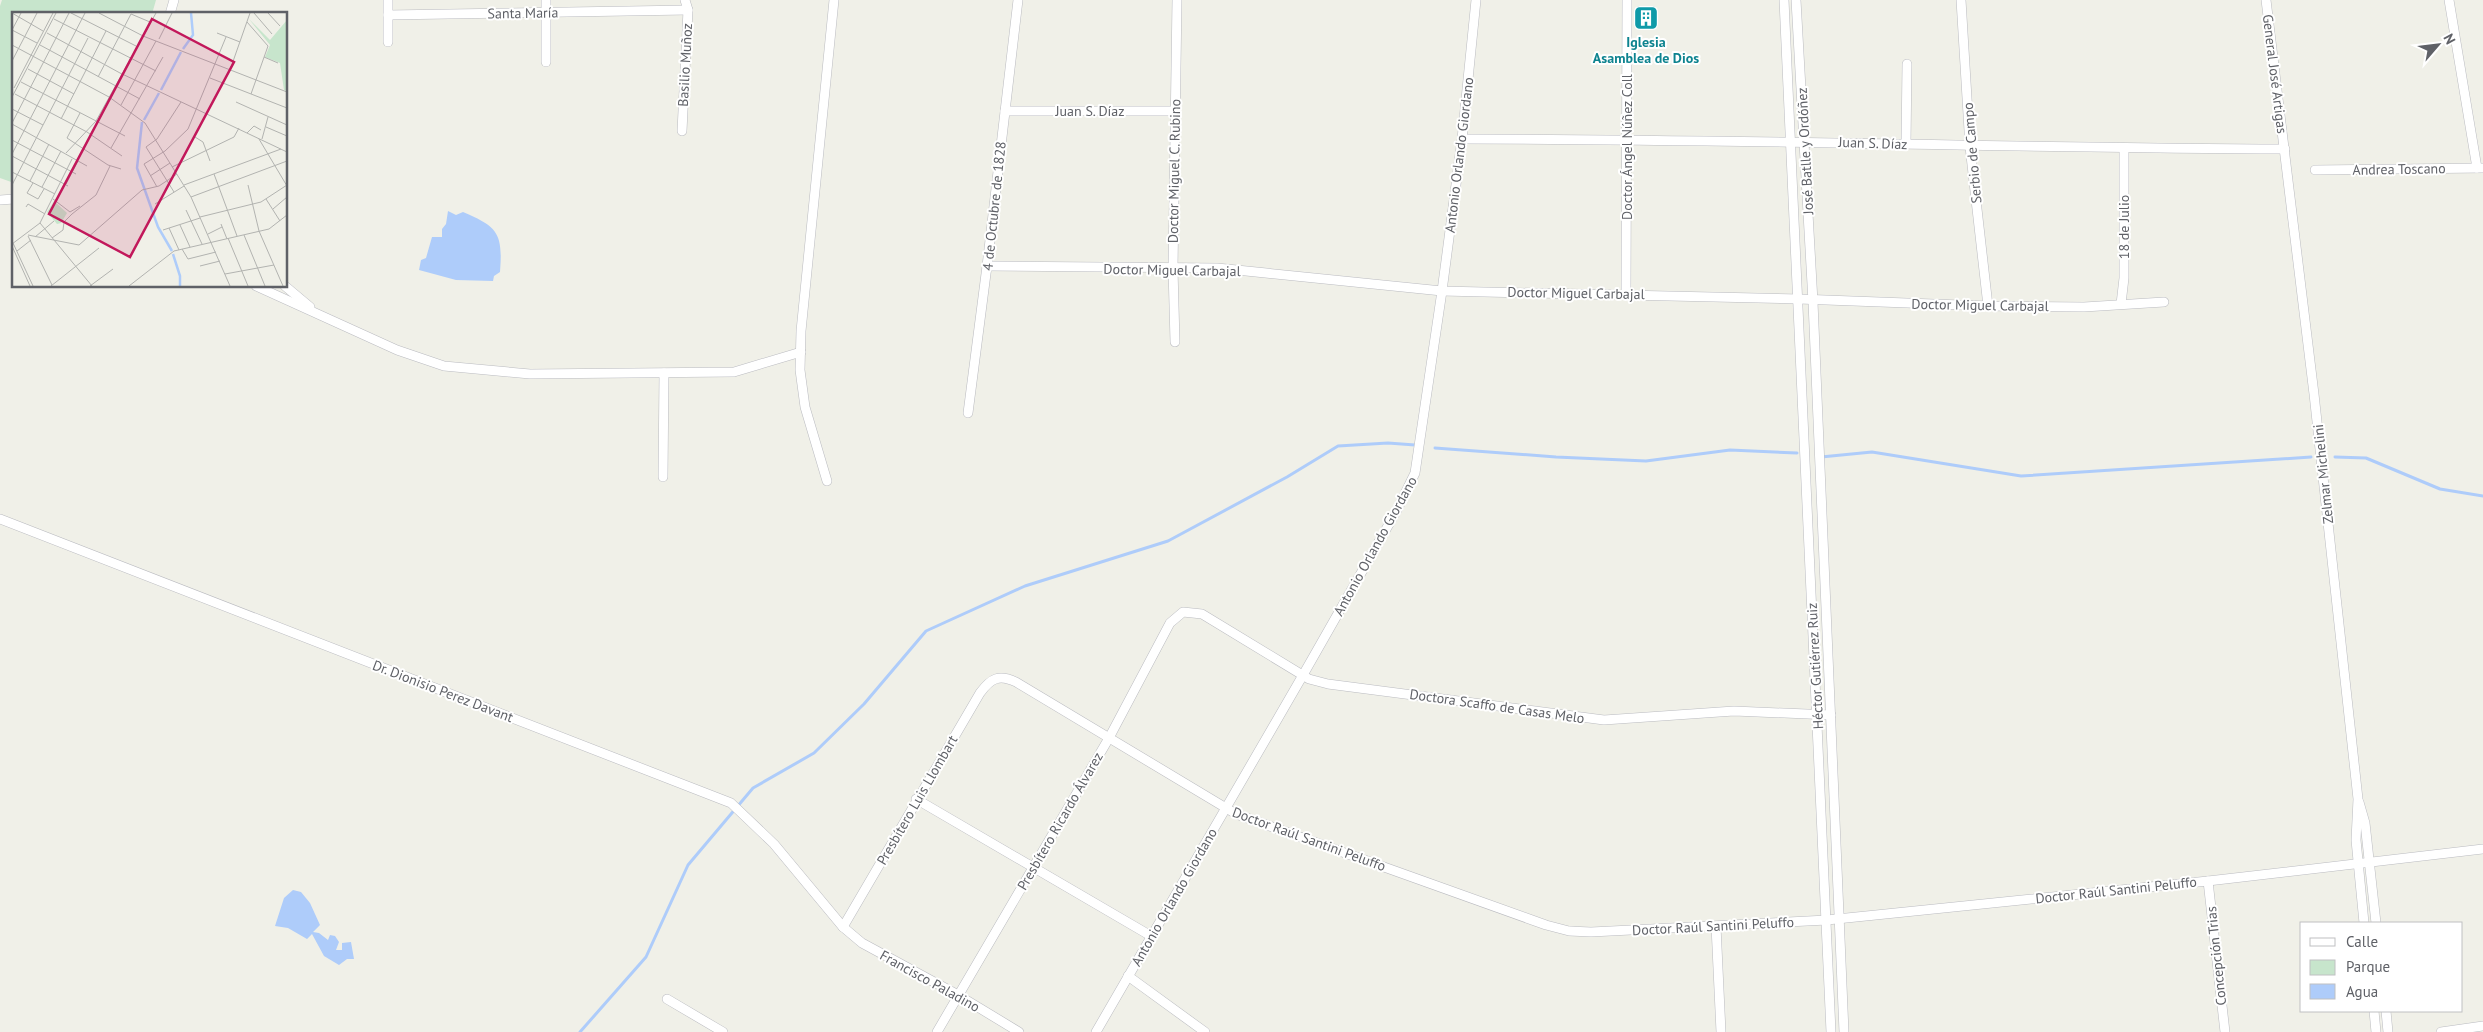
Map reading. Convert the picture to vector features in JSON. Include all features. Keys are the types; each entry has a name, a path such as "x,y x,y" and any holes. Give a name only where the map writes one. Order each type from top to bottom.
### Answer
{"street":[{"path":"388,0 388,42"},
{"path":"546,0 546,62"},
{"name":"Basilio Muñoz","path":"682,131 688,10 685,0"},
{"path":"827,481 805,406 800,370 834,0"},
{"name":"4 de Octubre de 1828","path":"968,412 1018,0"},
{"name":"Doctor Miguel C. Rubino","path":"1175,342 1173,269 1177,0"},
{"name":"Antonio Orlando Giordano","path":"1096,1032 1401,504 1415,473 1462,138 1476,0"},
{"name":"Doctor Ángel Núñez Coll","path":"1626,294 1627,0"},
{"name":"José Batlle y Ordóñez","path":"1784,0 1799,299"},
{"name":"José Batlle y Ordóñez","path":"1796,0 1813,302"},
{"name":"Serbio de Campo","path":"1961,0 1970,147 1988,306"},
{"name":"General José Artigas","path":"2266,0 2285,149"},
{"path":"2449,0 2480,168"},
{"name":"Santa María","path":"388,14 688,10"},
{"path":"1906,144 1907,64"},
{"name":"Juan S. Díaz","path":"1005,111 1175,111"},
{"name":"Juan S. Díaz","path":"1462,138 1792,141 1970,147 2285,149"},
{"name":"18 de Julio","path":"2120,304 2124,278 2124,149"},
{"name":"Zelmar Michelini","path":"2285,149 2358,799 2365,823 2376,922"},
{"name":"Andrea Toscano","path":"2315,170 2480,168"},
{"name":"Doctor Miguel Carbajal","path":"987,266 1217,268 1442,291 1626,294 1988,306 2084,307 2164,302"},
{"path":"260,288 397,350 444,366 530,374 734,372 801,352"},
{"path":"287,288 320,315"},
{"name":"Héctor Gutiérrez Ruiz","path":"1799,299 1831,1032"},
{"name":"Héctor Gutiérrez Ruiz","path":"1813,302 1844,1032"},
{"path":"663,477 664,373"},
{"name":"Dr. Dionisio Perez Davant","path":"0,519 731,803 774,844 843,927"},
{"name":"Doctora Scaffo de Casas Melo","path":"1183,612 1202,614 1303,675 1317,682 1328,684 1604,720 1734,711 1817,716 1830,715"},
{"name":"Presbítero Ricardo Álvarez","path":"937,1032 1108,738 1170,624 1183,612"},
{"name":"Presbítero Luis Llombart","path":"843,927 916,799 980,693 991,680 996,678"},
{"name":"Doctor Raúl Santini Peluffo","path":"996,678 1016,682 1226,808 1248,818 1557,928 1591,932 1826,920 2208,881 2358,862 2483,849"},
{"path":"916,799 1151,936"},
{"name":"Zelmar Michelini","path":"2358,799 2356,826 2364,922"},
{"name":"Concepción Trias","path":"2208,881 2225,1032"},
{"path":"1716,926 1721,1032"},
{"name":"Francisco Paladino","path":"843,927 862,943 958,995 1019,1032"},
{"path":"1128,976 1205,1032"},
{"path":"667,999 723,1032"},
{"path":"2374,1012 2376,1032"},
{"path":"2386,1012 2388,1032"},
{"path":"2440,1032 2483,1026"}],"green space":[{"path":"2,0 156,0 153,12 12,12 12,182 0,178 0,6"}],"water":[{"path":"448,211 456,215 463,212 475,217 491,227 496,233 499,240 501,259 500,272 494,276 493,281 456,280 419,270 421,260 426,258 432,237 442,237 442,229 446,224"},
{"path":"293,890 301,892 310,903 320,925 313,932 319,933 328,940 330,935 335,936 339,942 336,950 342,950 342,943 351,942 354,959 347,959 339,965 324,956 312,934 307,939 288,928 275,926 284,898"}],"waterway":[{"path":"580,1032 646,957 688,865 753,788 814,753 864,704 926,631 1025,586 1168,541 1287,477 1338,446 1388,443 1415,445"},
{"path":"1435,448 1556,457 1646,461 1730,450 1797,453"},
{"path":"1821,457 1872,452 2021,476 2311,457"},
{"path":"2335,457 2366,458 2440,489 2483,496"}],"place":[{"name":"Iglesia Asamblea de Dios","path":"1646,18"}]}
